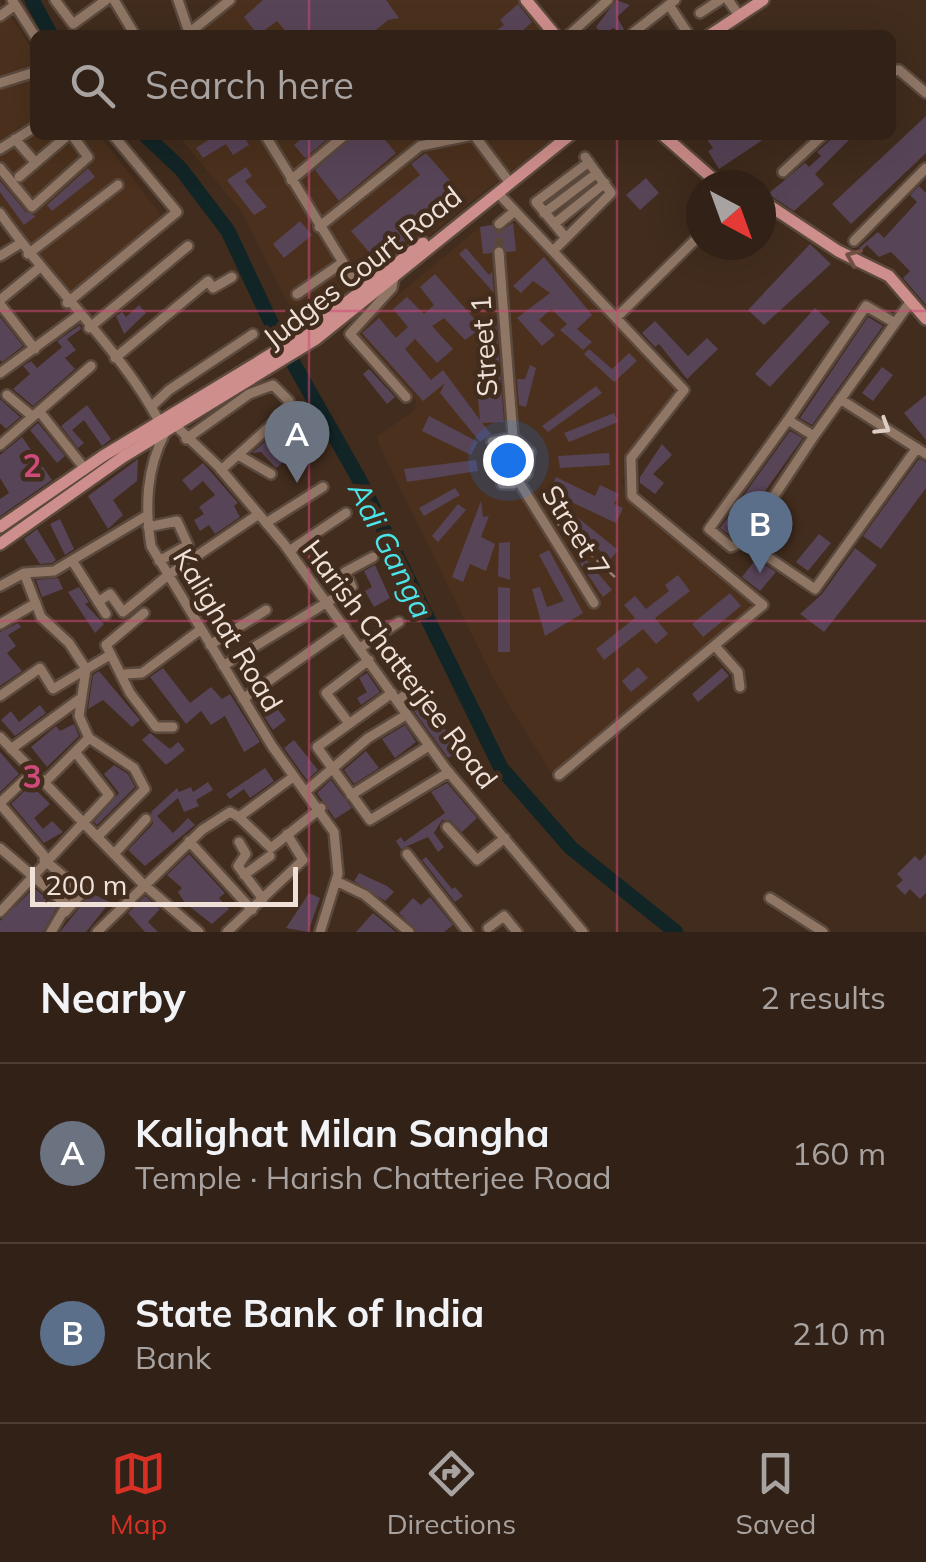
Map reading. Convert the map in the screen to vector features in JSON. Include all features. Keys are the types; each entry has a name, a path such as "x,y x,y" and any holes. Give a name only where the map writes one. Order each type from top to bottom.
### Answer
{"main road":[{"path":"705,30 732,5 752,0"},
{"path":"718,30 763,0"},
{"path":"531,2 551,30"},
{"path":"365,292 556,140"},
{"name":"Judges Court Road","path":"167,427 313,335 365,292 394,276 564,140"},
{"path":"669,140 703,170"},
{"path":"776,210 838,250 889,276 926,319"},
{"path":"0,528 85,468 167,427"},
{"path":"0,544 167,427"}],"street":[{"path":"56,0 72,24 106,0"},
{"path":"114,0 132,30"},
{"path":"178,0 189,30"},
{"path":"195,30 230,0"},
{"path":"575,30 608,0"},
{"path":"700,13 720,0"},
{"path":"0,16 14,2 31,30"},
{"path":"637,30 672,2 686,30"},
{"path":"645,24 649,30"},
{"path":"896,70 926,93"},
{"path":"0,83 30,74"},
{"path":"0,149 30,130"},
{"path":"15,138 35,162"},
{"path":"19,177 64,140"},
{"path":"0,168 32,208 88,156 74,140"},
{"path":"67,303 177,212 116,140"},
{"path":"268,140 342,263 365,292"},
{"path":"291,180 339,140"},
{"path":"320,228 420,146 449,140"},
{"path":"478,140 507,179"},
{"path":"784,172 818,140"},
{"path":"554,250 607,200 611,193 587,160 538,200 566,238"},
{"path":"854,240 926,168"},
{"path":"544,213 597,172"},
{"path":"554,224 605,184"},
{"path":"28,254 118,185"},
{"path":"498,193 684,390 631,458 632,496 763,605 558,776"},
{"path":"499,224 515,211"},
{"path":"0,213 5,230 115,358 167,427"},
{"path":"0,256 20,244"},
{"path":"89,328 188,246"},
{"path":"618,316 686,249"},
{"name":"Street 1","path":"500,252 514,437 524,442 532,457 528,474 519,482"},
{"path":"297,294 342,263"},
{"path":"35,349 0,302 39,268"},
{"path":"394,276 392,288 350,334 406,397"},
{"path":"115,358 208,281 213,288 232,277"},
{"path":"894,323 866,306 708,529 731,547 744,541 911,300"},
{"path":"0,372 78,316"},
{"path":"151,407 252,334"},
{"path":"2,439 92,366"},
{"path":"186,439 249,394 273,385 290,401 286,412 222,470"},
{"path":"7,396 35,414 85,468"},
{"path":"744,541 815,588 921,451 840,400"},
{"path":"788,420 814,436"},
{"name":"Harish Chatterjee Road","path":"167,427 222,470 262,518 449,772 581,931"},
{"name":"Kalighat Road","path":"167,427 153,456 147,522 150,546 293,777 321,808 334,832 336,880 322,928"},
{"path":"492,442 514,437"},
{"path":"240,456 272,474"},
{"path":"502,484 519,482"},
{"name":"Street 7","path":"519,482 594,603"},
{"path":"98,602 110,594 122,612 167,576 262,518 323,487"},
{"path":"288,550 346,513"},
{"path":"0,586 24,573 54,572 147,522 176,521 188,544 159,561"},
{"path":"223,666 352,587 345,572 372,557"},
{"path":"72,562 106,614"},
{"path":"24,573 41,618 70,643 86,668 79,716 88,738 134,768 145,789 97,837"},
{"path":"0,624 36,603"},
{"path":"210,645 266,610"},
{"path":"144,613 106,645 130,692 156,727 174,726"},
{"path":"360,648 399,622"},
{"path":"243,699 345,627"},
{"path":"124,674 142,672 200,630"},
{"path":"714,646 738,672 740,687"},
{"path":"0,696 40,668 54,689 110,656"},
{"path":"348,722 326,694 369,660"},
{"path":"418,686 348,722 317,747 370,820 449,772"},
{"path":"11,749 81,698"},
{"path":"306,792 368,738 406,715"},
{"path":"0,737 142,884 199,932"},
{"path":"44,783 88,738"},
{"path":"350,795 429,746"},
{"path":"2,907 80,820 109,794 76,753"},
{"path":"34,771 0,803 45,859 83,892 51,932"},
{"path":"239,816 293,777"},
{"path":"98,932 142,884 192,839 230,812 271,848 321,808"},
{"path":"114,854 146,819"},
{"path":"446,827 477,860 505,838"},
{"path":"227,932 303,860 288,834"},
{"path":"192,839 252,910"},
{"path":"239,842 246,854 238,866 263,898"},
{"path":"0,848 67,905 65,912"},
{"path":"407,854 468,932"},
{"path":"244,875 270,856"},
{"path":"336,880 365,895 409,932"},
{"path":"770,898 822,932"},
{"path":"487,931 504,916 517,932"},
{"path":"322,928 336,932"}],"path":[{"path":"553,519 618,580"}],"shaded area":[{"path":"0,0 30,46 30,124 20,127 0,143"},
{"path":"239,0 520,0 547,30 205,30"},
{"path":"30,137 30,140 103,140 163,218 68,297 0,206 0,154"},
{"path":"182,140 264,140 350,285 345,296 301,328 241,211"},
{"path":"274,140 551,140 363,286"},
{"path":"513,223 526,226 680,390 632,450 622,482 632,503 754,600 755,608 557,773 550,771 494,680 378,443 378,436 415,410 416,401 357,337 357,329 480,227"}],"building":[{"path":"263,0 386,0 399,18 388,20 376,30 285,30 277,21 265,30 254,30 244,17"},
{"path":"616,0 630,5 617,17 624,30 596,27"},
{"path":"518,4 532,22 523,30 497,30 504,25 500,20"},
{"path":"926,116 926,153 851,224 832,204"},
{"path":"208,140 246,140 249,145 233,155 226,144 203,158 196,148"},
{"path":"300,140 326,140 305,158 294,145"},
{"path":"348,140 385,140 396,153 339,201 315,170"},
{"path":"707,140 762,140 719,169 708,151 713,148"},
{"path":"830,140 849,140 815,174 824,184 794,211 776,199 776,187 805,163 809,167 821,156 817,152"},
{"path":"426,153 460,192 398,247 394,242 375,259 351,231 420,175 411,164"},
{"path":"246,167 252,176 245,181 267,207 254,215 227,180"},
{"path":"88,168 95,177 52,211 47,205"},
{"path":"646,178 659,193 640,210 626,195"},
{"path":"0,181 26,212 36,216 24,225 0,192"},
{"path":"919,186 926,193 926,305 903,278 910,271 891,252 879,257 867,245 859,248 878,232 884,238 917,202 910,195"},
{"path":"300,221 312,235 284,258 273,244"},
{"path":"513,223 516,251 507,252 497,244 491,253 483,254 480,227 491,225 499,232"},
{"path":"810,244 831,264 764,325 748,310"},
{"path":"466,248 489,275 492,272 494,293 459,254"},
{"path":"544,257 592,315 577,329 592,342 583,350 560,330 567,324 551,309 539,320 555,335 542,346 517,318 550,293 533,281 521,293 513,286"},
{"path":"435,274 492,339 491,319 496,318 504,422 482,423 491,434 480,442 440,393 445,383 423,401 362,333 379,318 396,338 408,327 393,309 407,297 424,314 434,305 420,287","holes":["444,318 465,340 476,332 479,368 486,368 488,384 477,385 480,420 443,370 431,380 405,349 415,339 437,363 453,349 432,326"]},
{"path":"139,305 146,313 124,334 116,316 122,312 126,317"},
{"path":"815,308 830,322 770,387 755,374"},
{"path":"0,317 23,346 2,362 0,360"},
{"path":"868,317 883,326 812,425 800,418"},
{"path":"655,321 688,356 707,338 718,349 687,379 659,344 655,347 642,333"},
{"path":"80,325 81,329 67,339 76,350 65,358 75,369 33,406 13,389 30,374 23,366 31,361 37,368 62,347 57,341"},
{"path":"589,349 612,369 629,353 637,361 614,382 584,354"},
{"path":"530,365 536,368 526,407 519,405 517,379 525,379"},
{"path":"882,367 893,375 873,401 862,393"},
{"path":"369,369 395,397 387,404 363,374"},
{"path":"596,386 602,393 548,432 542,426"},
{"path":"926,395 926,440 904,413"},
{"path":"0,399 20,417 6,429 0,423"},
{"path":"87,405 111,439 102,446 84,420 72,430 84,443 78,448 61,426"},
{"path":"614,413 618,422 569,442 564,433"},
{"path":"429,416 478,442 471,455 422,431"},
{"path":"38,423 65,456 57,463 30,430"},
{"path":"790,431 803,438 732,537 720,528"},
{"path":"22,437 52,480 0,516 0,499 9,493 0,478 0,455"},
{"path":"268,439 277,450 283,445 292,455 276,468 261,452 252,453"},
{"path":"662,444 672,455 653,474 664,483 655,494 640,483 640,477"},
{"path":"502,453 510,456 510,472 502,475 494,472 491,464 494,456"},
{"path":"609,453 610,465 560,468 558,456"},
{"path":"138,459 137,481 113,500 123,515 108,529 88,496"},
{"path":"919,459 926,462 926,488 881,549 863,536"},
{"path":"476,460 478,471 407,482 404,469"},
{"path":"203,463 238,503 234,506 240,517 215,534 209,525 200,531 194,520 204,514 199,507 215,495 203,481 191,491 182,480"},
{"path":"556,477 595,496 600,485 619,494 614,504 623,508 616,523 550,492"},
{"path":"455,488 460,495 424,516 419,508"},
{"path":"481,501 483,517 489,516 481,537 495,544 486,571 470,564 463,582 452,577"},
{"path":"458,504 466,510 438,542 432,536"},
{"path":"562,505 618,550 611,559 554,514"},
{"path":"772,518 785,528 771,547 758,537"},
{"path":"60,519 74,549 65,555 50,524"},
{"path":"37,529 56,560 52,563 40,564 24,539"},
{"path":"819,534 831,543 808,571 796,562"},
{"path":"510,542 510,580 498,576 499,543"},
{"path":"855,548 877,565 824,632 800,614 822,594"},
{"path":"549,550 583,613 545,636 532,589 540,587 547,607 564,601 539,555"},
{"path":"580,552 612,590 603,597 575,556"},
{"path":"756,559 776,572 760,591 742,577"},
{"path":"375,565 390,598 374,607 365,591 372,587 364,571"},
{"path":"678,575 690,591 655,618 668,634 656,644 643,629 604,660 596,649 635,618 624,605 635,596 646,609 669,591 665,585"},
{"path":"58,578 63,589 42,597 36,580"},
{"path":"79,587 89,602 85,604 104,624 95,633 68,592"},
{"path":"498,587 510,588 510,652 498,652"},
{"path":"730,593 741,606 703,637 692,624"},
{"path":"18,623 21,627 8,635 16,646 7,653 22,671 0,686 0,632"},
{"path":"638,667 648,678 631,692 622,681"},
{"path":"163,668 190,703 211,687 222,699 230,694 260,742 244,752 225,716 211,725 201,711 186,724 150,677"},
{"path":"722,668 729,676 698,702 692,694"},
{"path":"99,671 140,720 132,727 103,700 88,709 93,675"},
{"path":"367,673 380,692 361,705 357,698 367,692 359,678"},
{"path":"422,692 450,737 458,733 466,747 448,758 408,703"},
{"path":"265,693 286,720 273,730 254,701"},
{"path":"40,705 46,713 15,736 1,720 11,711 19,722"},
{"path":"74,724 79,736 47,767 31,747 56,726 60,731"},
{"path":"405,725 416,742 395,758 382,739"},
{"path":"150,733 170,749 178,742 185,750 166,765 142,740"},
{"path":"294,740 318,770 307,780 284,748"},
{"path":"366,751 379,768 354,784 344,770"},
{"path":"0,752 19,774 0,792"},
{"path":"114,765 128,774 135,787 97,825 94,822 119,793 104,774"},
{"path":"265,768 274,781 250,798 244,789 230,799 226,794"},
{"path":"331,780 352,808 335,819 317,793"},
{"path":"208,782 213,790 196,800 199,806 184,812 178,798 157,816 173,833 188,818 195,825 145,866 128,850 153,824 151,812 177,788 179,792 191,787 193,792"},
{"path":"447,783 477,818 462,832 450,820 442,820 434,833 444,847 438,852 428,837 401,849 396,841 401,837 404,842 445,813 431,792"},
{"path":"31,785 50,804 34,818 43,829 52,821 63,832 44,843 11,804"},
{"path":"189,854 225,893 219,898 229,909 212,924 185,903 178,892 182,888 167,875"},
{"path":"926,854 926,893 920,899 910,889 905,895 896,886 903,880 897,874 915,856 920,861"},
{"path":"426,857 452,889 455,887 463,896 455,902 422,860"},
{"path":"359,873 394,892 385,901 354,881"},
{"path":"34,888 57,907 43,932 0,932 0,921"},
{"path":"91,893 110,902 86,932 60,932"},
{"path":"309,893 320,898 308,932 286,928"},
{"path":"145,896 160,909 148,922 158,932 145,932 128,913"},
{"path":"430,897 453,925 444,932 417,932 399,913 413,898 421,905"},
{"path":"373,913 396,932 356,932"}],"waterway":[{"name":"Adi Ganga","path":"32,0 48,30"},
{"name":"Adi Ganga","path":"150,140 181,169 228,231 275,331 359,479 501,768 571,848 676,932"}],"tunnel":[{"path":"499,224 499,252"}],"place":[{"name":"Kalighat Milan Sangha","path":"297,483"},
{"name":"State Bank of India","path":"760,573"}]}
